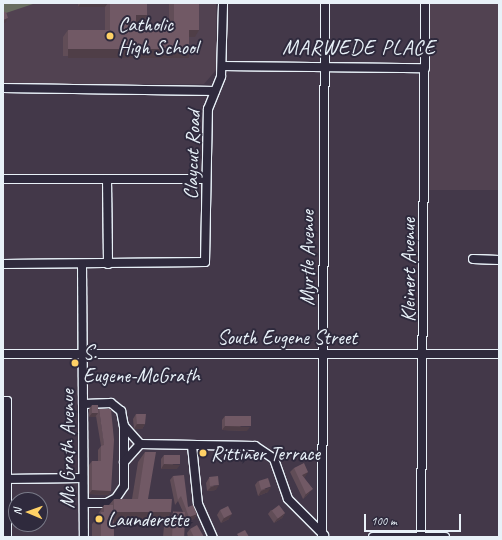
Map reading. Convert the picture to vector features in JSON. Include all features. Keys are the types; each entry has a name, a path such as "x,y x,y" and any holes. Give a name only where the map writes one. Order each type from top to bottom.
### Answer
{"street":[{"name":"Claycut Road","path":"108,264 205,262 208,108 215,91 222,66 222,3"},
{"name":"Myrtle Avenue","path":"324,536 323,354 326,3"},
{"name":"Kleinert Avenue","path":"421,537 424,354 426,3"},
{"path":"222,66 425,68"},
{"path":"3,88 215,91"},
{"path":"3,179 206,179"},
{"path":"3,264 108,264 107,179"},
{"path":"473,259 499,260"},
{"name":"Mc Grath Avenue","path":"82,264 84,404 82,478 84,537"},
{"name":"South Eugene Street","path":"3,354 499,354"},
{"path":"5,401 7,537"},
{"path":"84,404 111,403 121,411 124,426 124,486 116,498 108,503 84,503"},
{"path":"124,426 140,444 255,446 267,451 274,459 288,499 324,536"},
{"path":"124,462 140,444"},
{"path":"192,446 198,504 213,537"},
{"path":"5,479 82,478"},
{"path":"373,537 445,537"}],"shaded area":[{"name":"Catholic High School","path":"3,3 216,3 217,69 204,84 3,84"},
{"path":"426,3 499,3 499,190 426,190"}],"green space":[{"path":"3,3 36,3 3,14"}],"building":[{"path":"110,3 147,3 147,15 136,15 136,31 174,31 174,3 199,3 199,30 189,30 189,49 68,49 68,30 110,30"},
{"path":"3,12 6,12 8,18 3,20"},
{"path":"92,405 98,405 98,413 92,413"},
{"path":"99,409 111,409 114,440 111,491 92,490 92,461 101,461 101,446 104,445"},
{"path":"136,414 146,414 145,424 137,424"},
{"path":"225,416 251,416 251,426 225,426"},
{"path":"145,452 156,452 148,499 172,499 171,512 114,512 114,499 138,499"},
{"path":"164,455 180,455 180,464 164,464"},
{"path":"304,463 308,472 302,475 313,489 306,494 294,468"},
{"path":"184,475 188,507 193,505 197,514 189,517 181,496 178,500 173,476"},
{"path":"218,476 219,485 210,486 209,477"},
{"path":"268,478 271,487 261,490 258,481"},
{"path":"104,505 113,505 114,537 101,537 101,512 104,512"},
{"path":"279,505 285,513 278,518 272,510"},
{"path":"228,506 232,514 224,518 220,510"},
{"path":"173,512 185,512 184,537 172,537"},
{"path":"197,525 204,537 194,537 190,529"},
{"path":"245,530 249,537 239,537 237,534"}],"place":[{"name":"Catholic High School","path":"110,36"},
{"name":"S. Eugene-McGrath","path":"75,363"},
{"name":"Rittiner Terrace","path":"203,453"},
{"name":"Launderette","path":"99,519"}],"district":[{"name":"MARWEDE PLACE","path":"359,47"}]}
